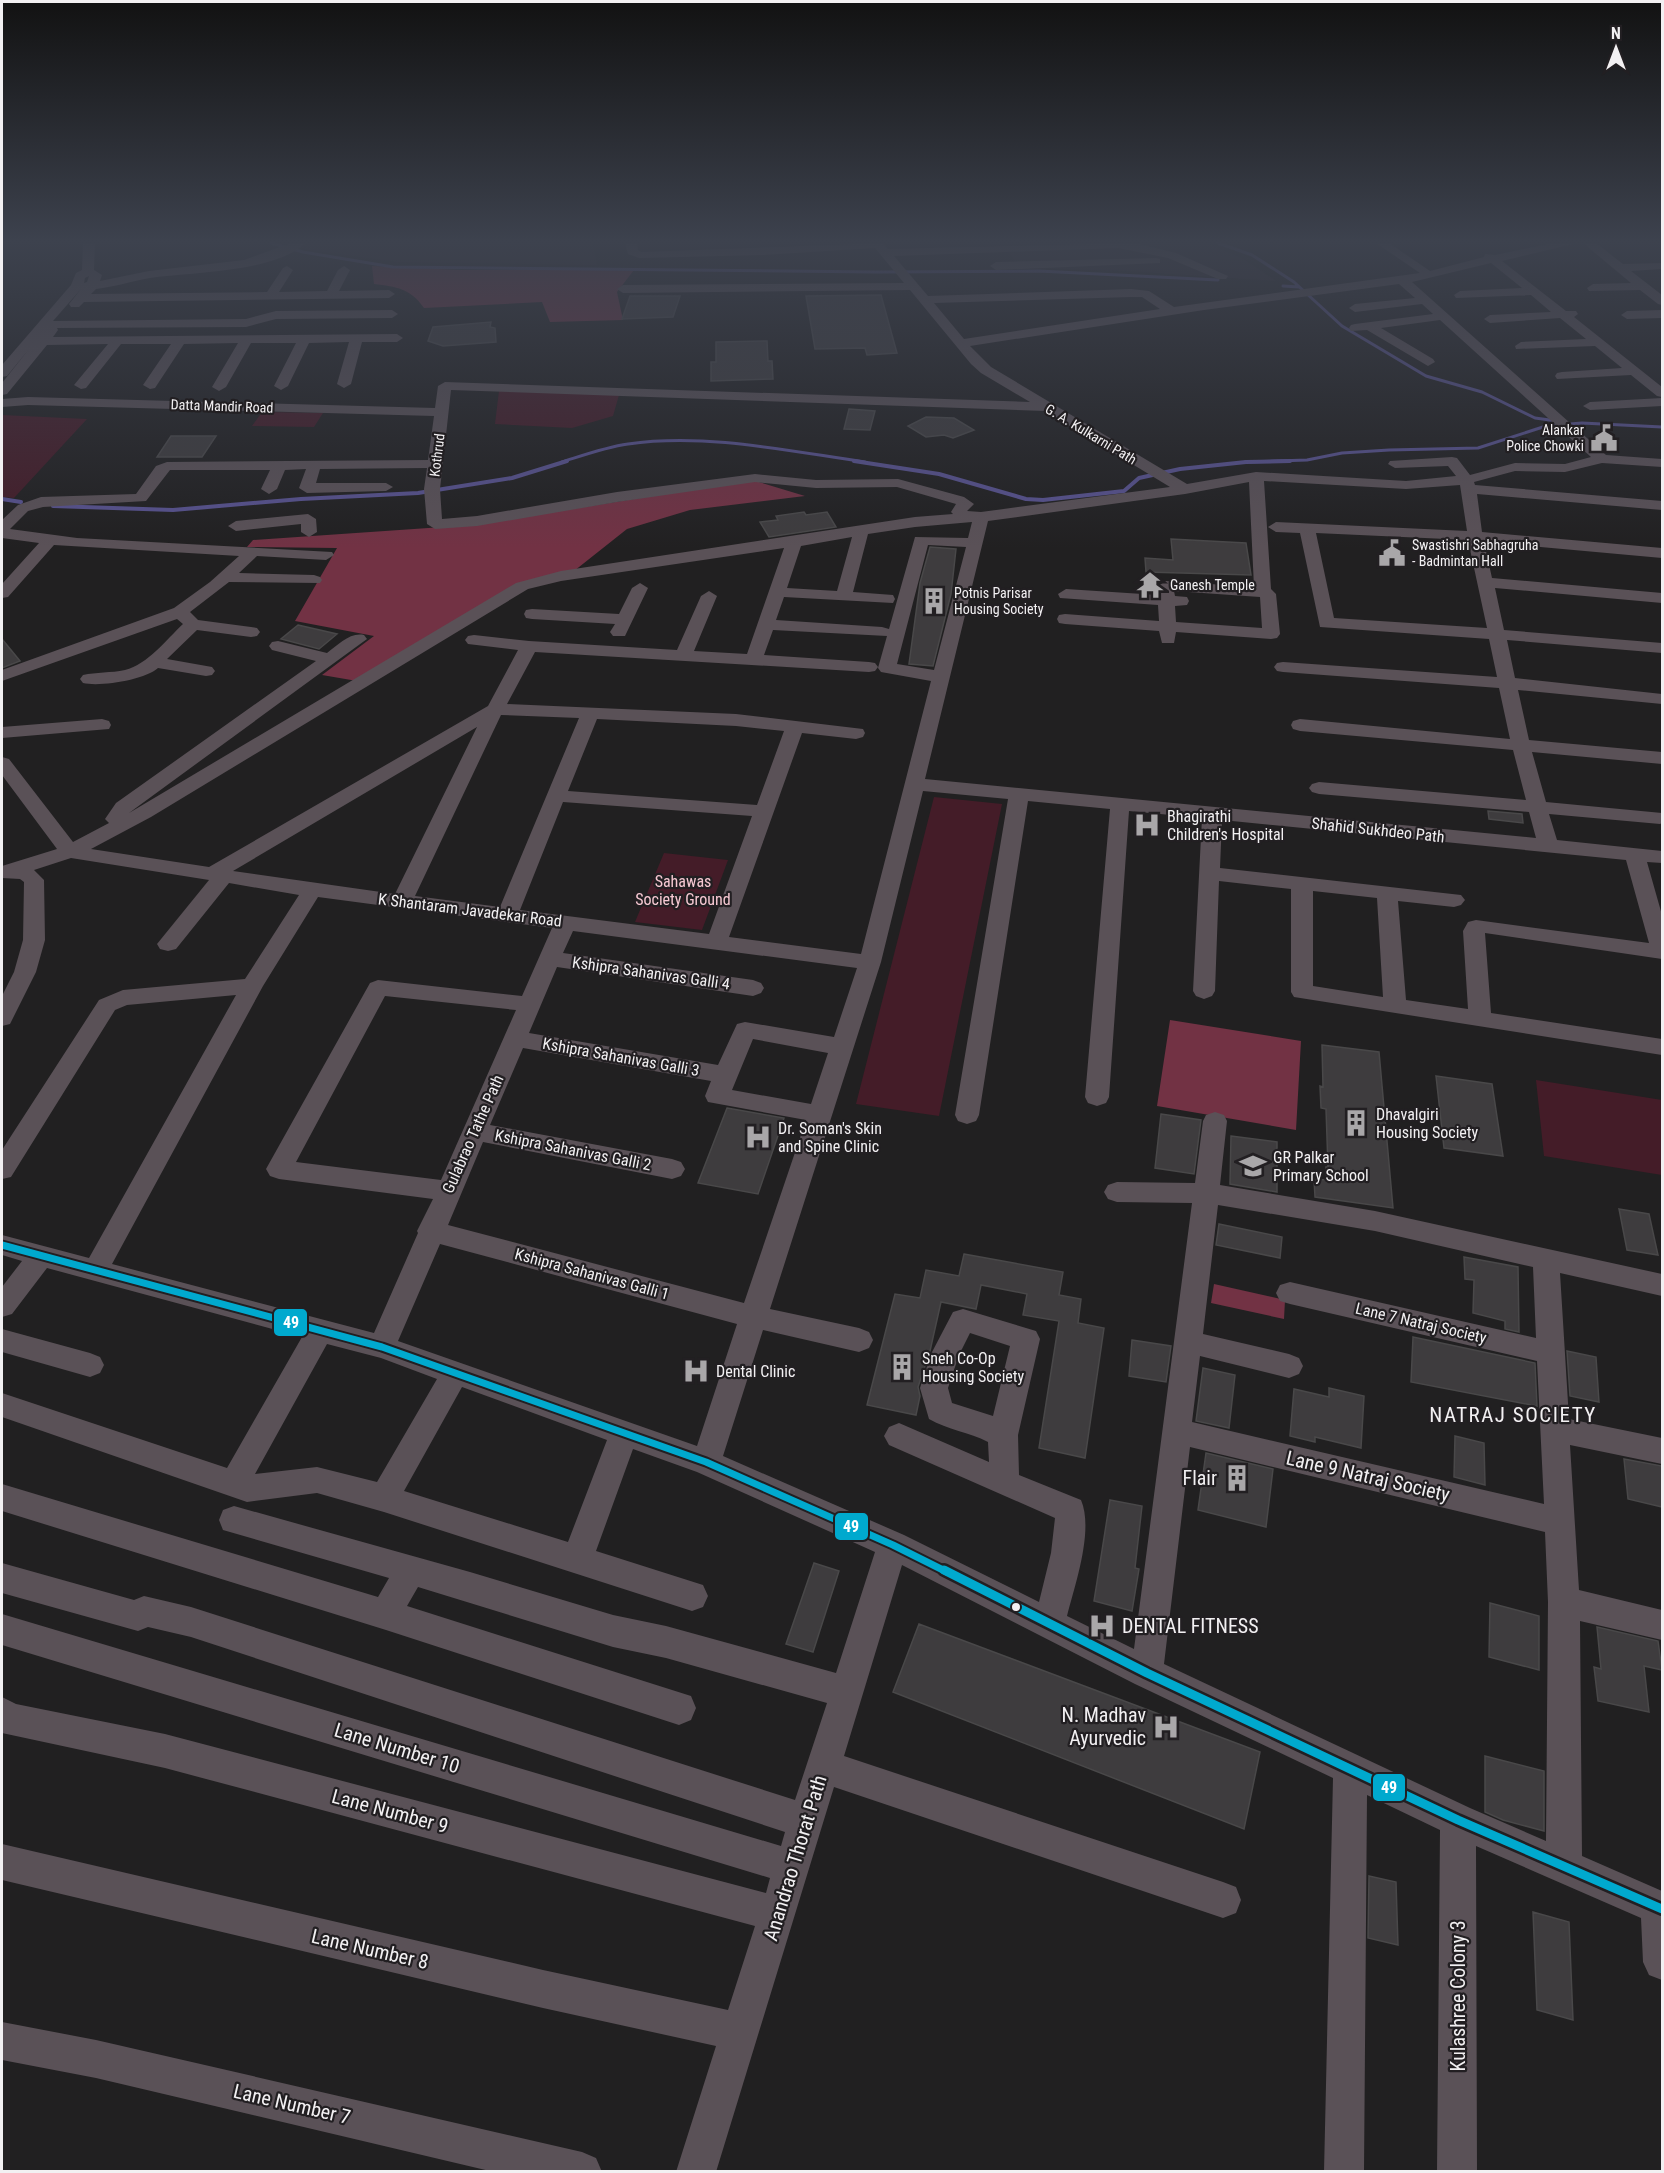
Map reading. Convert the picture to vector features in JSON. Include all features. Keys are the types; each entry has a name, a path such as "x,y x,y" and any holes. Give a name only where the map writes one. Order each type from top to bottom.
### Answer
{"street":[{"path":"2,373 29,344"},
{"path":"2,391 40,344"},
{"path":"81,385 114,344"},
{"path":"150,385 177,344"},
{"path":"219,387 243,344"},
{"path":"280,386 301,344"},
{"path":"344,384 355,344"},
{"name":"G. A. Kulkarni Path","path":"964,344 986,370 1185,489"},
{"path":"1399,344 1428,362"},
{"path":"1475,344 1602,459"},
{"path":"1521,346 1552,344"},
{"path":"1602,344 1662,393"},
{"path":"1609,344 1662,384"},
{"path":"1562,376 1635,371"},
{"name":"Kothrud","path":"981,517 962,515 958,512 966,504 959,500 898,483 816,484 755,478 583,502 477,521 435,524 432,489 445,386 1046,407"},
{"name":"Datta Mandir Road","path":"2,403 28,401 442,412"},
{"path":"1590,406 1662,402"},
{"path":"1467,484 1515,467 1565,468 1602,459 1662,463"},
{"path":"1395,464 1452,460 1467,484 1474,536 1521,745 1548,846"},
{"path":"2,528 23,508 41,502 141,498 161,469 167,466 436,464"},
{"path":"269,489 279,466"},
{"path":"314,466 307,488 386,487"},
{"path":"1256,476 1271,634 1167,619 1065,613 1167,619 1268,606"},
{"path":"4,871 70,852 144,813 522,586 561,576 915,522 981,517 1185,489 1256,476 1406,485 1467,484 1662,505"},
{"path":"2,503 17,505 2,519"},
{"path":"706,1462 870,962 981,517"},
{"path":"237,526 308,519 309,532"},
{"path":"1276,527 1474,536 1662,553"},
{"path":"1307,528 1326,623 1662,648"},
{"path":"844,596 861,531"},
{"path":"2,532 49,541 326,555"},
{"path":"941,677 887,668 921,540 974,543"},
{"path":"2,593 49,541"},
{"path":"753,660 794,542"},
{"path":"2,676 180,612 225,578 252,552"},
{"path":"225,578 314,580"},
{"path":"1485,582 1662,598"},
{"path":"611,651 640,588"},
{"path":"777,592 887,599"},
{"path":"683,655 709,596"},
{"path":"180,612 193,624 251,632"},
{"path":"532,614 625,619"},
{"path":"1167,619 1276,647"},
{"path":"90,679 138,672 156,662 193,624"},
{"path":"766,624 882,632"},
{"path":"105,833 123,807 323,657 358,639"},
{"path":"323,657 334,640"},
{"path":"474,640 529,646 869,667"},
{"path":"278,646 323,657"},
{"path":"402,901 495,709 529,646"},
{"path":"156,662 206,671"},
{"path":"1282,667 1507,683 1662,699"},
{"path":"168,944 218,875 495,709 736,720 856,733"},
{"path":"508,914 590,713"},
{"path":"2,733 102,725"},
{"path":"1300,725 1662,758"},
{"path":"717,941 795,726"},
{"path":"2,763 70,852"},
{"name":"Shahid Sukhdeo Path","path":"914,784 1662,857"},
{"path":"1319,788 1660,818"},
{"path":"968,1115 1019,795"},
{"path":"556,796 764,811"},
{"path":"1097,1097 1120,804"},
{"path":"1204,991 1212,813"},
{"name":"K Shantaram Javadekar Road","path":"70,852 312,890 870,962"},
{"path":"1480,1019 1474,931 1476,927 1662,951 1635,855"},
{"path":"2,1018 25,972 34,940 34,880 25,873 4,871"},
{"path":"1209,873 1454,900"},
{"path":"1302,883 1302,992 1662,1047"},
{"path":"95,1271 252,986 312,890"},
{"path":"1387,893 1395,1006"},
{"name":"Gulabrao Tathe Path","path":"382,1347 430,1231 566,921"},
{"name":"Kshipra Sahanivas Galli 4","path":"549,958 753,988"},
{"path":"2,1170 107,1005 123,998 252,986"},
{"path":"448,1191 279,1169 378,988 529,1004"},
{"path":"820,1114 717,1096 745,1030 842,1047"},
{"name":"Kshipra Sahanivas Galli 3","path":"515,1039 726,1075"},
{"path":"1147,1673 1215,1121"},
{"name":"Kshipra Sahanivas Galli 2","path":"474,1131 672,1169"},
{"path":"1117,1192 1206,1193 1375,1221 1662,1285"},
{"name":"Kshipra Sahanivas Galli 1","path":"430,1231 753,1317 859,1340"},
{"path":"2,1245 382,1347 706,1462 893,1545 1147,1673 1458,1820 1660,1908 1662,1962"},
{"path":"2,1306 41,1256"},
{"path":"1546,1258 1564,1602 1564,1866"},
{"name":"Lane 7 Natraj Society","path":"1290,1293 1552,1353"},
{"path":"234,1483 320,1331"},
{"path":"2,1341 90,1365"},
{"path":"1189,1342 1289,1366"},
{"path":"384,1498 455,1373"},
{"path":"2,1405 247,1488 317,1480 384,1498 692,1596"},
{"path":"1556,1430 1662,1451"},
{"name":"Lane 9 Natraj Society","path":"1176,1431 1560,1522"},
{"path":"577,1559 625,1432"},
{"path":"1003,1435 1004,1483"},
{"path":"899,1436 1070,1510 1071,1528 1067,1558 1048,1623"},
{"path":"2,1498 386,1615 679,1708"},
{"path":"234,1520 613,1631 666,1642 846,1692"},
{"name":"Anandrao Thorat Path","path":"704,2162 740,2032 893,1545"},
{"path":"386,1615 410,1570"},
{"path":"2,1578 138,1616 144,1611 155,1612 191,1622 806,1821"},
{"path":"1564,1602 1662,1625"},
{"name":"Lane Number 10","path":"2,1630 792,1867"},
{"name":"Lane Number 9","path":"2,1714 9,1719 165,1751 777,1914"},
{"path":"824,1766 1223,1900"},
{"path":"1344,2172 1350,1768"},
{"name":"Kulashree Colony 3","path":"1457,2172 1458,1820"},
{"name":"Lane Number 8","path":"2,1862 543,1989 740,2032"},
{"name":"Lane Number 7","path":"2,2041 107,2061 582,2172"}],"green space":[{"path":"499,391 619,395 613,416 572,428 495,424"},
{"path":"262,412 323,413 314,427 252,426"},
{"path":"2,415 87,419 14,498 2,497"},
{"path":"934,797 1002,804 939,1116 856,1104"},
{"name":"Sahawas Society Ground","path":"664,853 728,860 702,930 635,922"},
{"path":"1536,1080 1662,1100 1662,1175 1544,1156"}],"shaded area":[{"path":"752,480 805,496 690,510 627,529 574,571 518,584 357,681 322,675 374,636 295,621 337,548 247,547 253,540 472,525"},
{"path":"1170,1020 1301,1041 1296,1130 1157,1106"},
{"path":"1214,1284 1285,1300 1284,1319 1211,1303"}],"building":[{"path":"716,344 767,344 768,361 772,361 773,379 711,381 711,362 716,362"},
{"path":"814,344 895,344 897,353 867,355 865,348 815,349"},
{"path":"849,409 875,411 870,430 844,429"},
{"path":"926,417 954,418 974,430 953,438 944,435 926,437 908,426"},
{"path":"171,436 216,436 202,457 157,457"},
{"path":"804,512 806,515 827,512 836,527 769,537 760,522 778,520 776,516"},
{"path":"1171,539 1246,543 1251,575 1146,572 1145,558 1173,560"},
{"name":"Potnis Parisar Housing Society","path":"930,547 956,549 951,594 933,666 909,664 920,583"},
{"path":"298,625 337,634 319,649 281,639"},
{"path":"2,639 20,661 2,668"},
{"path":"1488,811 1522,814 1523,823 1489,819"},
{"name":"Dhavalgiri Housing Society","path":"1322,1045 1379,1052 1393,1208 1315,1197 1314,1179 1326,1180 1326,1167 1328,1167 1326,1109 1321,1108"},
{"path":"1436,1076 1492,1084 1503,1156 1444,1148"},
{"path":"727,1108 784,1118 758,1194 698,1183"},
{"path":"1161,1114 1201,1120 1194,1174 1155,1168"},
{"name":"GR Palkar Primary School","path":"1231,1136 1277,1142 1277,1192 1230,1184"},
{"path":"1619,1209 1649,1214 1658,1255 1627,1250"},
{"path":"1219,1224 1282,1237 1280,1258 1216,1245"},
{"name":"Sneh Co-Op Housing Society","path":"964,1254 1063,1272 1059,1295 1081,1299 1078,1323 1104,1328 1085,1458 1039,1448 1059,1321 1023,1315 1027,1294 981,1285 976,1309 941,1302 930,1351 918,1387 920,1396 916,1415 867,1405 895,1294 920,1298 926,1270 959,1276"},
{"path":"1464,1257 1518,1267 1519,1332 1505,1329 1505,1321 1473,1313 1474,1280 1465,1279"},
{"path":"1413,1337 1535,1363 1537,1406 1411,1382"},
{"path":"1132,1340 1171,1346 1166,1382 1129,1376"},
{"path":"1567,1351 1596,1357 1599,1402 1570,1396"},
{"path":"1203,1368 1235,1375 1229,1428 1196,1421"},
{"path":"1329,1388 1364,1396 1361,1448 1315,1437 1315,1442 1290,1436 1294,1389 1329,1397"},
{"path":"1455,1436 1484,1443 1485,1485 1454,1477"},
{"name":"Flair","path":"1206,1453 1273,1469 1266,1527 1198,1510"},
{"path":"1624,1459 1662,1466 1662,1507 1628,1499"},
{"path":"1110,1500 1142,1506 1135,1568 1139,1569 1132,1611 1094,1601"},
{"path":"814,1563 839,1571 813,1652 786,1644"},
{"path":"1490,1603 1539,1616 1539,1670 1489,1657"},
{"path":"919,1624 1260,1752 1244,1829 893,1692"},
{"path":"1597,1627 1658,1641 1662,1670 1644,1666 1649,1712 1598,1701 1594,1667 1601,1669"},
{"path":"1485,1756 1544,1771 1544,1831 1503,1820 1485,1812"},
{"path":"1369,1876 1396,1882 1398,1945 1368,1938"},
{"path":"1533,1912 1569,1922 1573,2020 1537,2010"}],"waterway":[{"path":"1373,344 1426,376 1482,392 1535,418 1557,421"},
{"path":"1245,462 1307,460 1342,453 1389,450 1478,448 1546,426 1582,423 1662,427"},
{"path":"562,462 620,445 657,441 747,445 865,462"},
{"path":"53,506 173,510 301,499 418,493 512,478 567,461"},
{"path":"854,461 939,474 1026,499 1043,500 1124,491 1139,478 1180,469 1246,462 1290,461"},
{"path":"2,499 21,502"}],"transit line":[{"name":"49","path":"2,1245 382,1347 706,1462 893,1545 1147,1673 1458,1820 1662,1909"}],"place":[{"name":"Alankar Police Chowki","path":"1604,438"},
{"name":"Swastishri Sabhagruha - Badmintan Hall","path":"1392,553"},
{"name":"Ganesh Temple","path":"1150,585"},
{"name":"Potnis Parisar Housing Society","path":"934,601"},
{"name":"Bhagirathi Children's Hospital","path":"1147,825"},
{"name":"Dhavalgiri Housing Society","path":"1356,1123"},
{"name":"Dr. Soman's Skin and Spine Clinic","path":"758,1137"},
{"name":"GR Palkar Primary School","path":"1253,1166"},
{"name":"Sneh Co-Op Housing Society","path":"902,1367"},
{"name":"Dental Clinic","path":"696,1371"},
{"name":"Flair","path":"1237,1478"},
{"name":"DENTAL FITNESS","path":"1102,1626"},
{"name":"N. Madhav Ayurvedic","path":"1166,1727"}],"district":[{"name":"NATRAJ SOCIETY","path":"1513,1415"}]}
